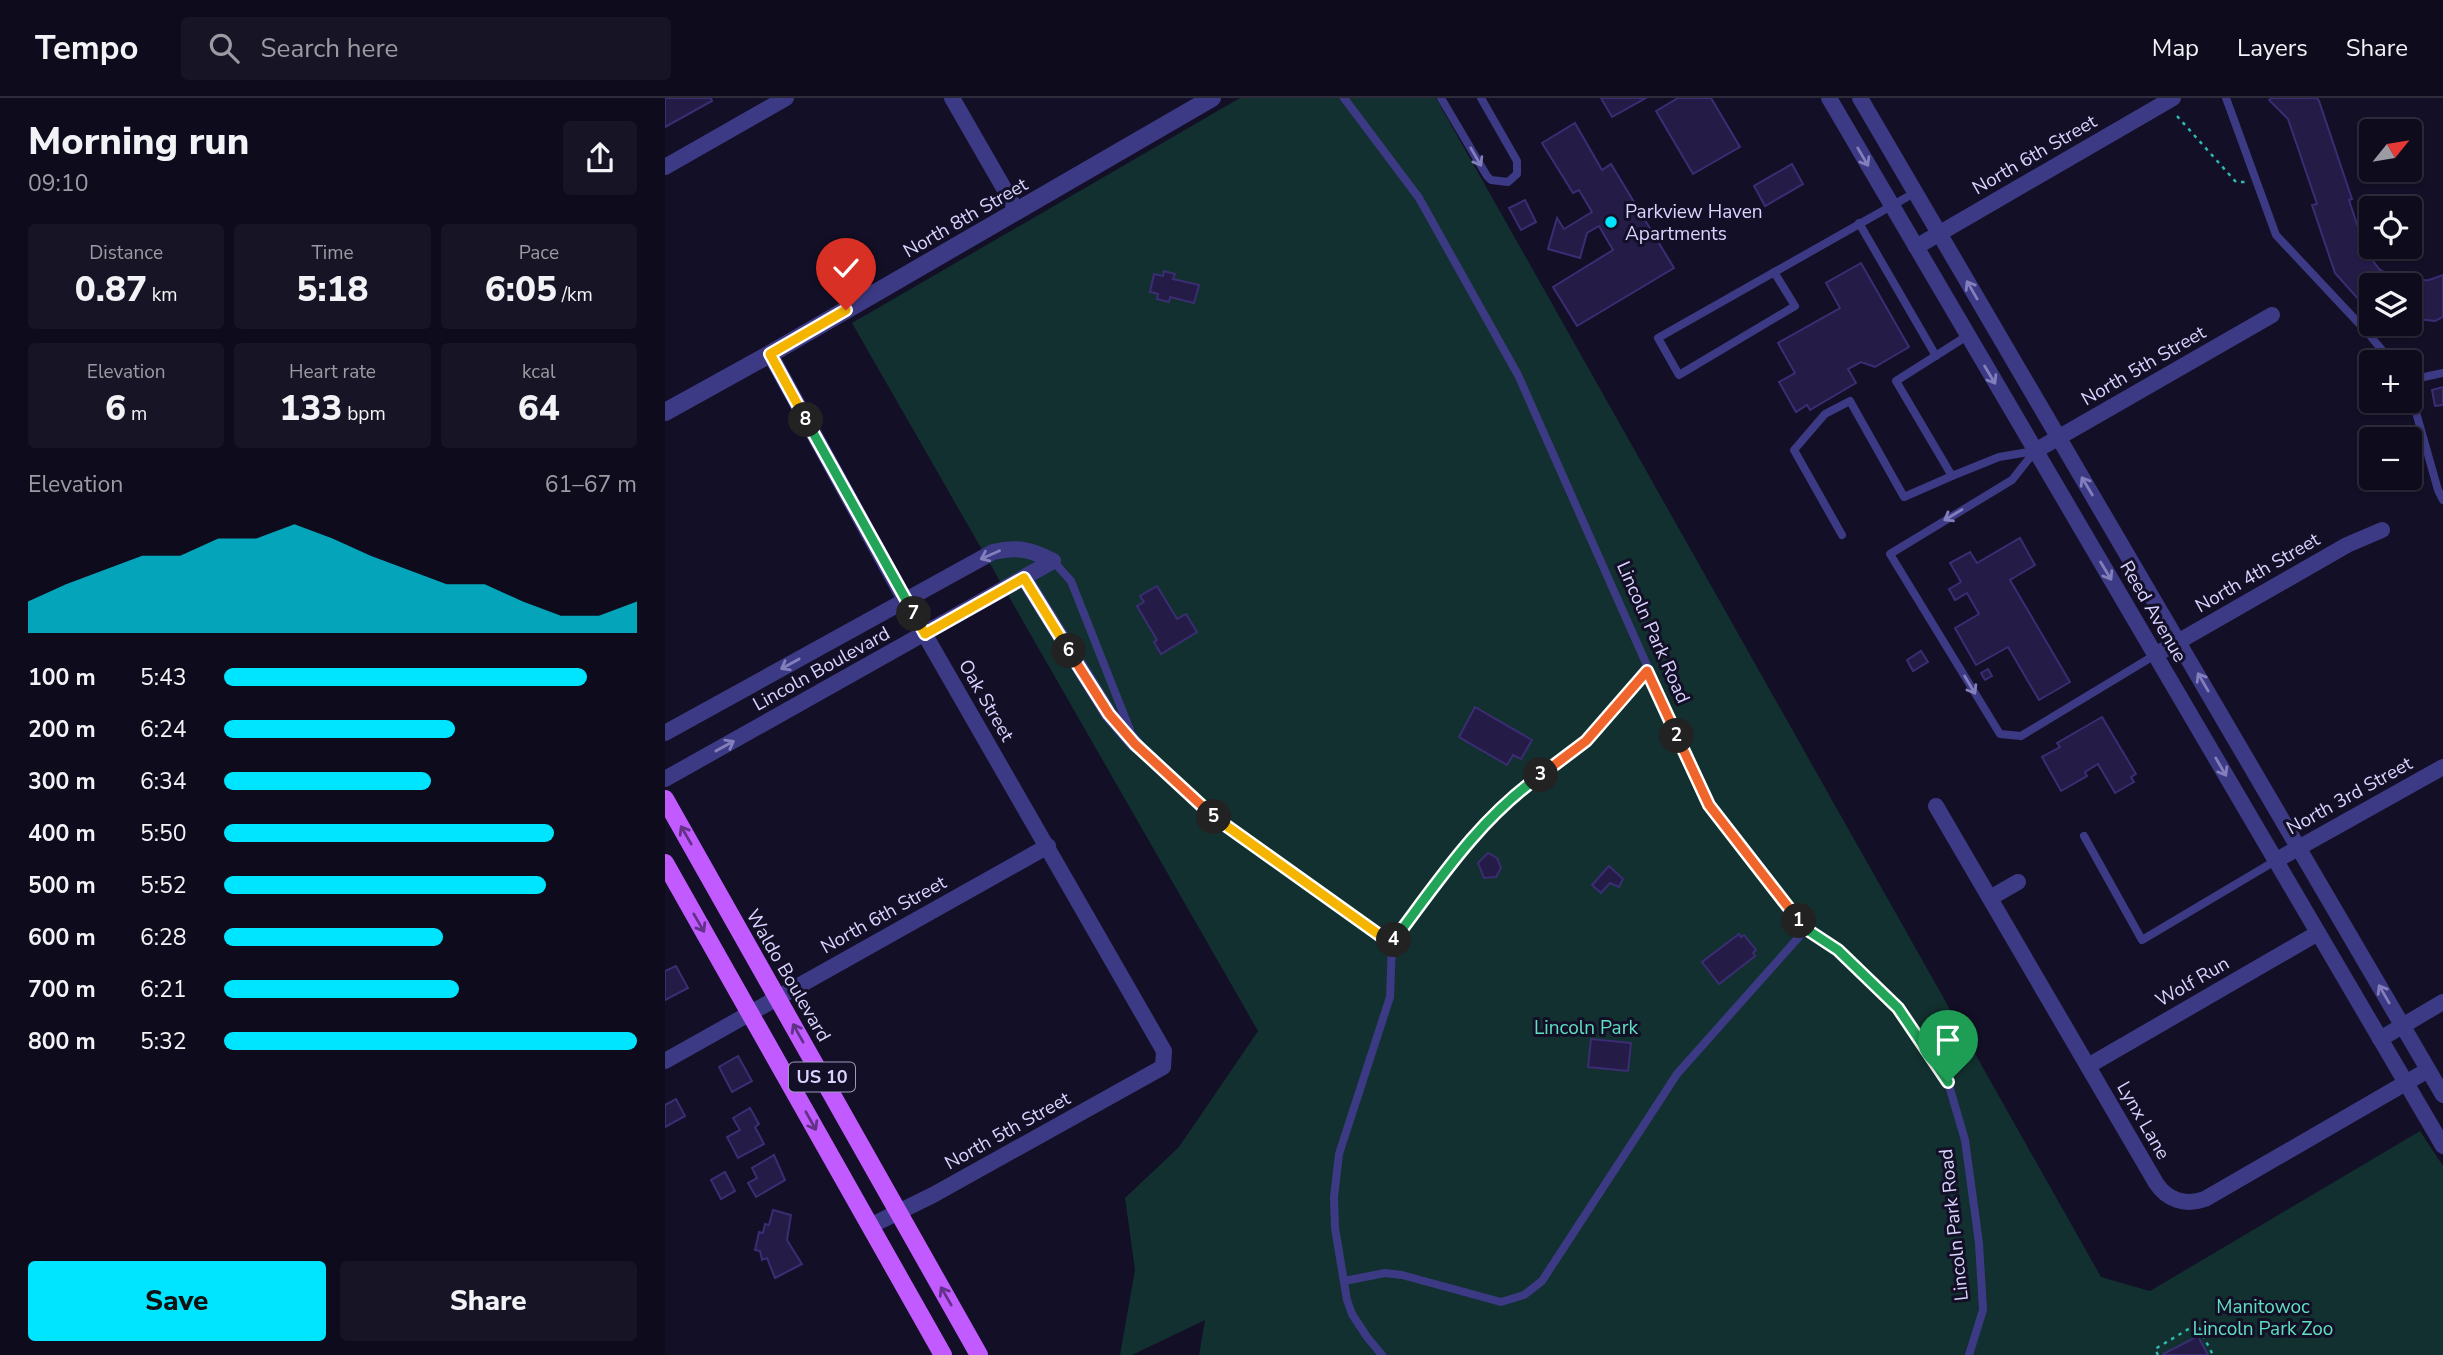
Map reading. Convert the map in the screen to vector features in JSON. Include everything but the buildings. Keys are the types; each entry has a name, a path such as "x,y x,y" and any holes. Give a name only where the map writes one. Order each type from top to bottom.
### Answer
{"main road":[{"name":"Waldo Boulevard","path":"665,799 979,1355"},
{"name":"US 10","path":"665,863 943,1355"}],"street":[{"path":"952,98 1017,211"},
{"name":"North 8th Street","path":"665,412 1212,98"},
{"name":"Reed Avenue","path":"1829,98 2443,1146"},
{"name":"Reed Avenue","path":"1860,98 2443,1095"},
{"name":"North 6th Street","path":"1916,247 2173,98"},
{"path":"665,167 783,99"},
{"name":"North 5th Street","path":"2035,452 2272,315"},
{"name":"Oak Street","path":"770,354 905,600 1164,1051 1163,1067"},
{"name":"North 4th Street","path":"2155,655 2347,545 2382,530"},
{"name":"Lincoln Boulevard","path":"665,733 993,552 1010,548 1026,549 1053,561"},
{"name":"Lincoln Boulevard","path":"665,779 1053,561"},
{"path":"1024,578 1109,714 1135,744"},
{"name":"North 3rd Street","path":"2275,861 2443,767"},
{"name":"Lynx Lane","path":"1936,806 2161,1191 2171,1198 2192,1203 2205,1199 2428,1070"},
{"name":"North 6th Street","path":"665,1061 1048,846"},
{"path":"1990,898 2018,882"},
{"name":"Wolf Run","path":"2088,1066 2318,933"},
{"path":"2379,1039 2443,1002"},
{"name":"North 5th Street","path":"870,1226 1163,1067"}],"lane":[{"name":"Lincoln Park Road","path":"1344,98 1419,198 1518,375 1647,671 1709,805 1806,929 1838,950 1898,1008 1948,1082 1965,1140 1979,1242 1983,1310 1969,1355"},
{"path":"1441,98 1487,176 1491,180 1508,182 1517,174 1517,161 1481,98"},
{"path":"2226,98 2276,235 2382,350"},
{"path":"1774,272 1795,306 1679,375 1658,338 1859,223 1916,192"},
{"path":"1859,223 1936,356"},
{"path":"1952,476 1896,380 1967,337"},
{"path":"2422,377 2443,373"},
{"path":"1842,535 1794,450 1825,414 1850,401 1904,497 1999,457 2035,452"},
{"path":"2416,413 2443,500"},
{"path":"2035,452 2012,480 1890,554 2000,734 2021,736 2155,655"},
{"path":"1053,561 1071,580 1135,744 1217,820 1392,944"},
{"path":"1382,1355 1352,1314 1335,1227 1333,1198 1339,1154 1390,997 1392,944 1460,851 1490,817 1528,784 1586,741 1647,671"},
{"path":"2084,836 2142,940 2275,861"},
{"path":"1344,1281 1385,1273 1402,1275 1501,1302 1524,1295 1542,1281 1677,1074 1806,929"}],"path":[{"path":"2177,116 2236,182 2246,183"},
{"path":"2158,1355 2155,1349 2197,1324 2213,1355"}],"green space":[{"name":"Lincoln Park","path":"1240,98 1436,98 2101,1277 2150,1291 2420,1131 2443,1166 2443,1355 1199,1355 1205,1320 1132,1355 1120,1355 1135,1270 1125,1198 1179,1147 1258,1031 852,323"}],"place":[{"name":"Parkview Haven Apartments","path":"1611,222"}],"route":[{"path":"846,310 770,354 925,634 1024,578 1109,714 1135,744 1217,820 1392,944 1460,851 1490,817 1528,784 1586,741 1647,671 1709,805 1806,929 1838,950 1898,1008 1948,1082"}],"park label":[{"name":"Manitowoc Lincoln Park Zoo","path":"2263,1317"}]}
